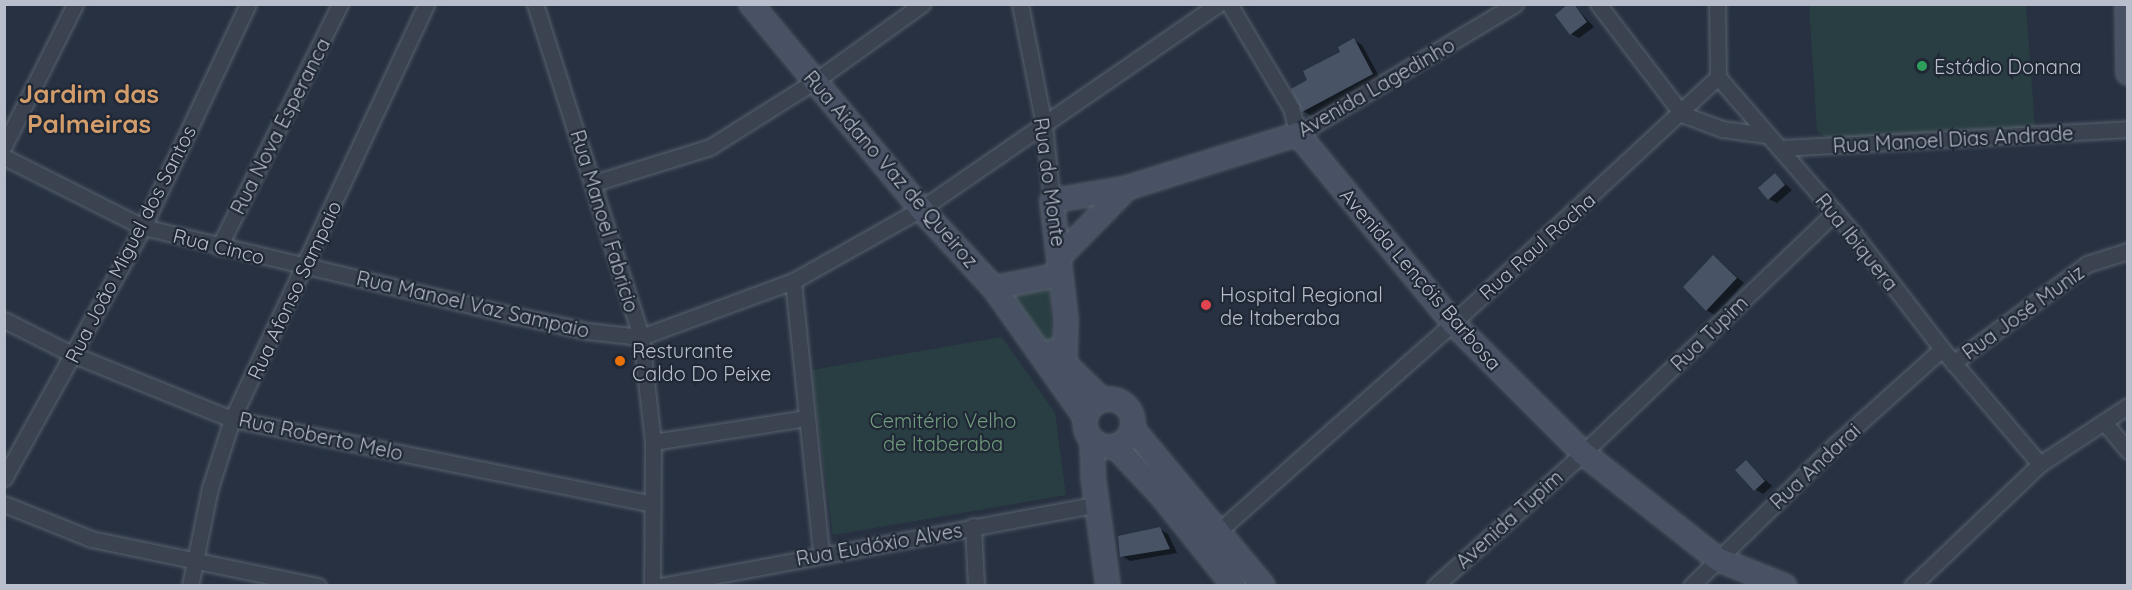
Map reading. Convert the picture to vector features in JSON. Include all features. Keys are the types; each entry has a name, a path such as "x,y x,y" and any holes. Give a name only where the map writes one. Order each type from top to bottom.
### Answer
{"street":[{"path":"4,146 75,4"},
{"name":"Rua João Miguel dos Santos","path":"4,478 75,355 143,226 248,4"},
{"name":"Rua Nova Esperanca","path":"219,247 340,4"},
{"name":"Rua Afonso Sampaio","path":"190,585 192,561 232,418 306,267 426,4"},
{"name":"Rua Manoel Fabricio","path":"535,4 594,183 641,338 652,442 652,585"},
{"name":"Rua Aidano Vaz de Queiroz","path":"751,4 921,209 994,288 1085,417"},
{"path":"594,183 710,147 815,81 922,4"},
{"name":"Rua do Monte","path":"1020,4 1044,125 1066,319 1065,360"},
{"path":"641,338 793,280 921,209 1218,4"},
{"name":"Avenida Lençóis Barbosa","path":"1229,4 1291,108 1298,134 1453,323 1583,453 1716,559 1785,585"},
{"name":"Avenida Lagedinho","path":"1052,201 1127,188 1298,134 1515,4"},
{"path":"1598,4 1682,114 1722,129 1767,135"},
{"path":"1717,4 1718,77"},
{"path":"2127,4 2127,73"},
{"name":"Rua Raul Rocha","path":"1210,538 1453,323 1682,114 1718,77"},
{"name":"Rua Ibiquera","path":"1718,77 1835,212 1942,350 2040,464"},
{"name":"Rua Manoel Dias Andrade","path":"1779,148 2127,129"},
{"name":"Rua Cinco","path":"4,158 143,226 219,247 306,267"},
{"name":"Avenida Lagedinho","path":"1060,265 1127,188"},
{"name":"Rua Tupim","path":"1583,453 1835,212"},
{"name":"Rua José Muniz","path":"1953,363 2087,264 2127,251"},
{"path":"994,288 1060,265"},
{"name":"Rua Manoel Vaz Sampaio","path":"306,267 587,331 641,338"},
{"path":"793,280 822,554"},
{"name":"Rua Roberto Melo","path":"4,320 75,355 232,418 653,504"},
{"name":"Rua Aidano Vaz de Queiroz","path":"1029,335 1065,360 1102,400"},
{"name":"Rua Andarai","path":"1691,585 1716,559 1942,350"},
{"path":"1170,489 1087,434 1085,417 1094,403 1102,400 1125,405 1130,412 1132,428 1170,489 1210,538 1263,585"},
{"path":"1912,585 2040,464 2127,406"},
{"path":"652,442 807,418"},
{"path":"2104,422 2127,451"},
{"path":"1105,444 1125,440 1132,428"},
{"path":"1105,444 1093,476 1099,504 1108,585"},
{"name":"Avenida Tupim","path":"1435,585 1583,453"},
{"path":"4,504 91,539 318,585"},
{"name":"Rua Eudóxio Alves","path":"660,585 1099,504"},
{"path":"973,526 976,585"},
{"path":"1210,538 1234,585"}],"green space":[{"name":"Estádio Donana","path":"1809,5 2026,5 2035,128 1832,142 1817,131"},
{"path":"1045,288 1050,292 1053,343 1049,344 1006,304 1007,298"},
{"name":"Cemitério Velho de Itaberaba","path":"1002,337 1055,413 1066,495 833,535 811,370"}],"building":[{"path":"1568,4 1574,4 1587,22 1570,35 1555,15"},
{"path":"1354,38 1373,74 1302,112 1291,89 1307,80 1303,71 1340,52 1338,47"},
{"path":"1775,173 1785,185 1768,200 1758,188"},
{"path":"1713,255 1737,278 1706,311 1683,287"},
{"path":"1746,460 1765,481 1754,491 1735,470"},
{"path":"1160,527 1170,549 1120,557 1118,536"}],"place":[{"name":"Estádio Donana","path":"1922,66"},
{"name":"Hospital Regional de Itaberaba","path":"1206,305"},
{"name":"Resturante Caldo Do Peixe","path":"620,361"}],"district":[{"name":"Jardim das Palmeiras","path":"89,109"}]}
